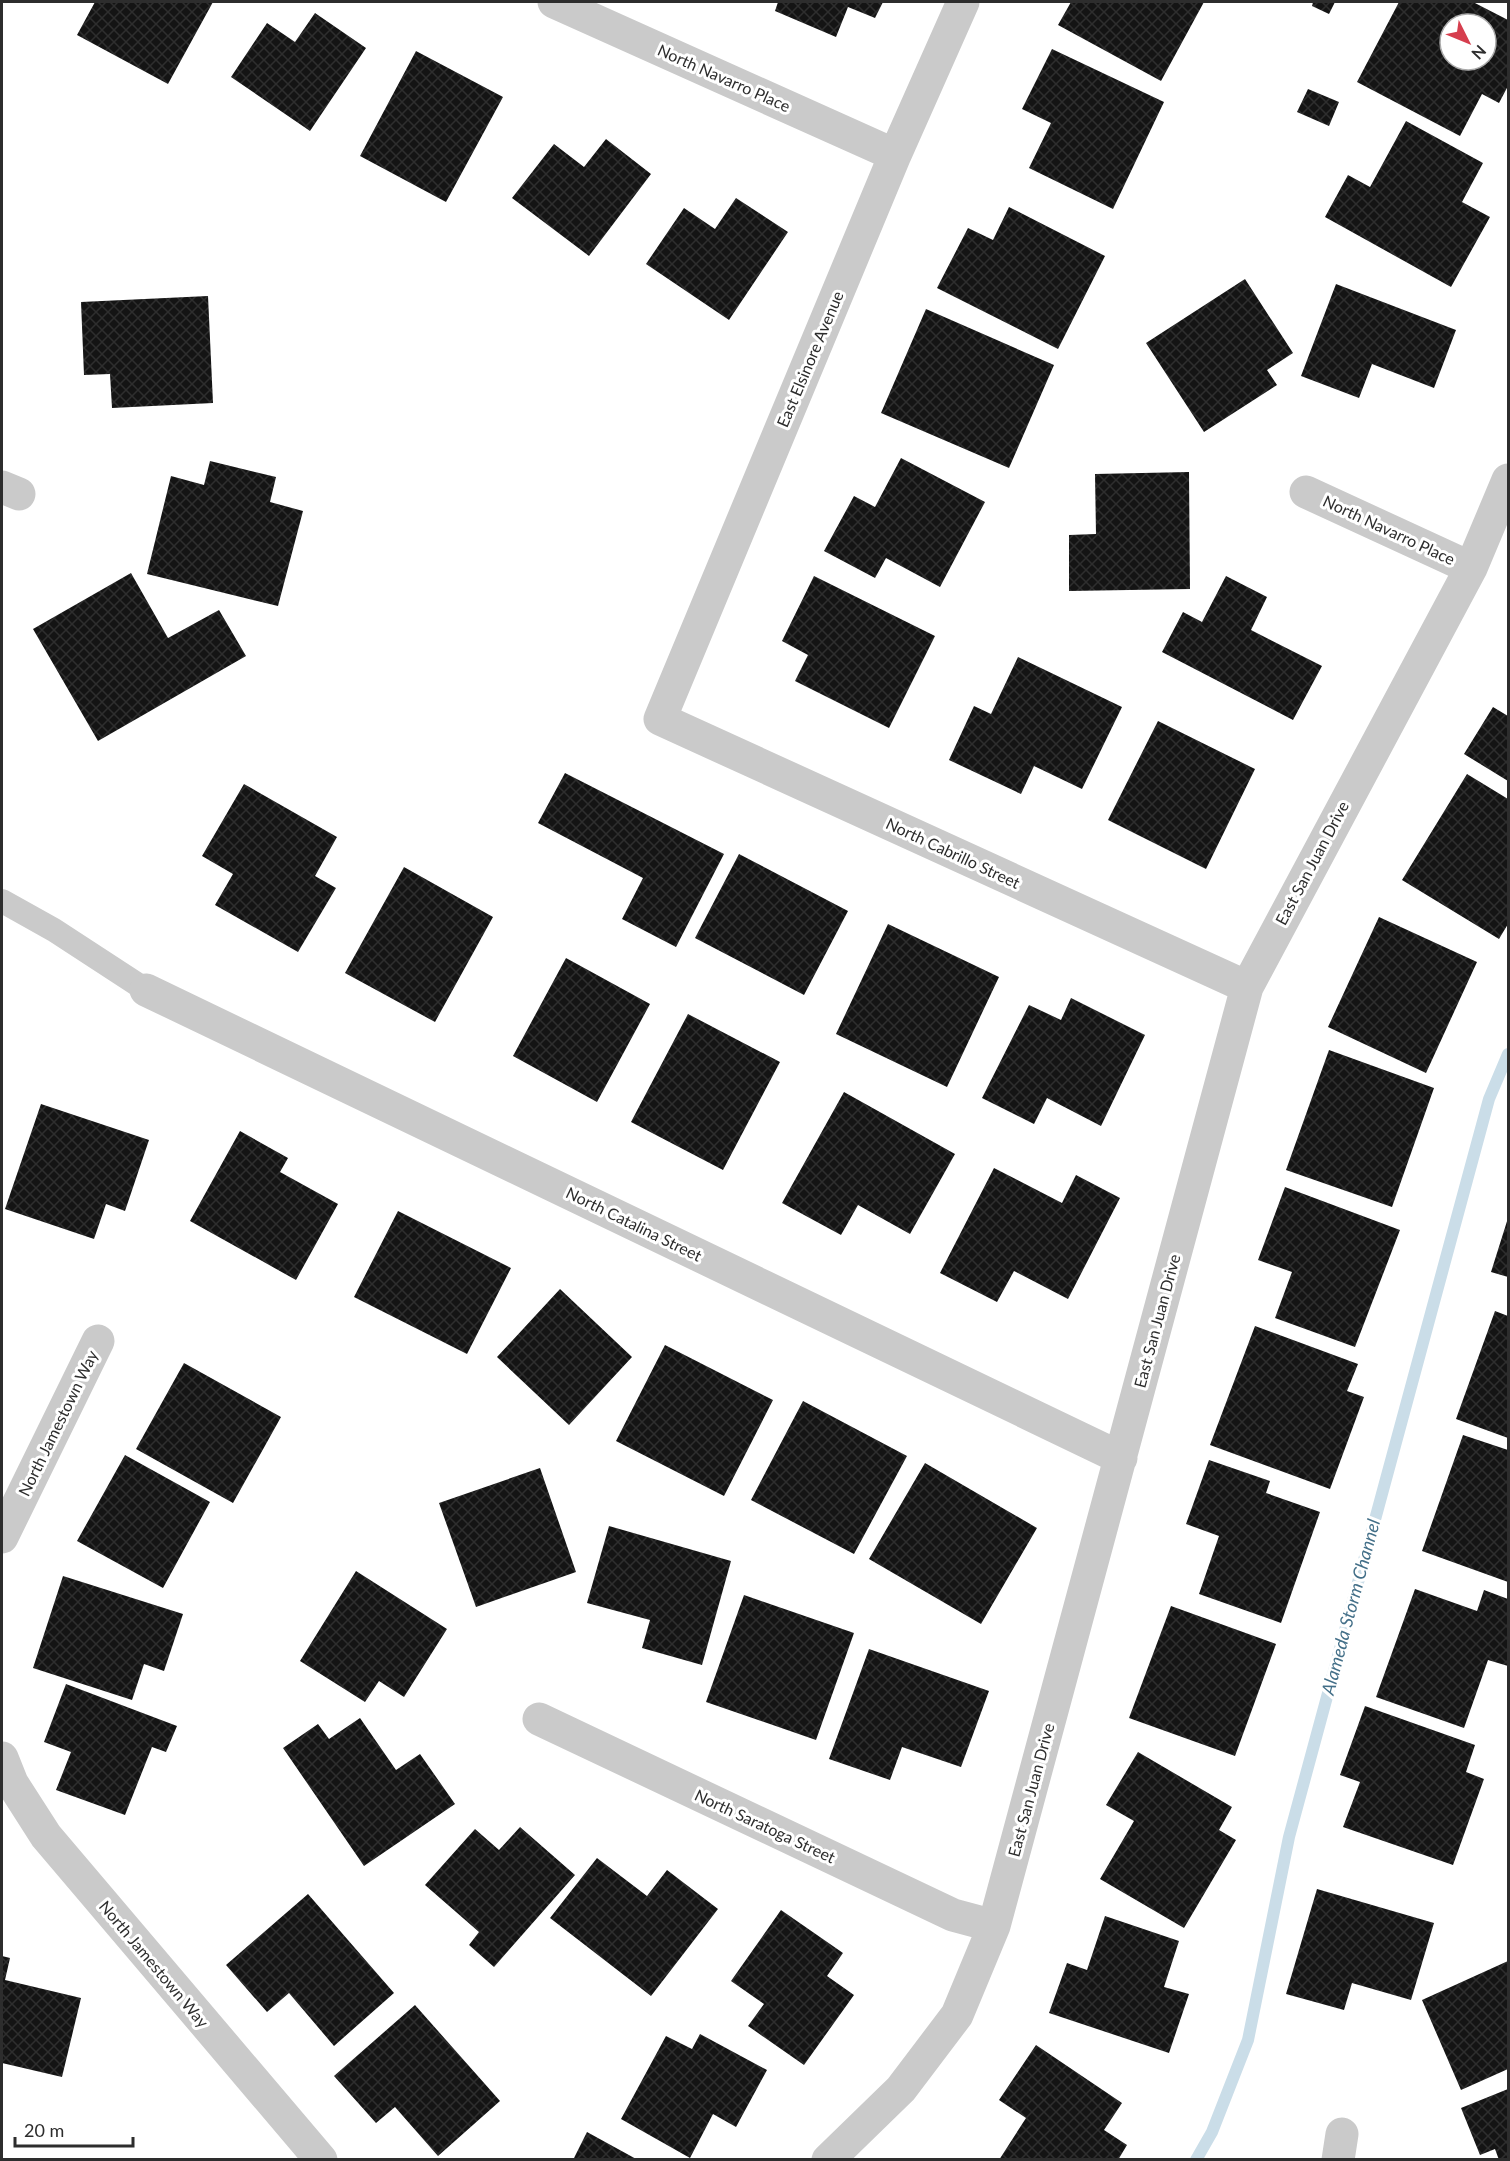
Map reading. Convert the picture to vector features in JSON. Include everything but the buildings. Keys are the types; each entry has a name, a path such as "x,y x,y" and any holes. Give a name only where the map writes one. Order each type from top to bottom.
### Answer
{"street":[{"name":"North Navarro Place","path":"554,2 895,155"},
{"name":"East Elsinore Avenue","path":"660,719 895,155 963,2"},
{"name":"East San Juan Drive","path":"828,2160 901,2089 957,2014 994,1926 1246,987 1471,568 1509,480"},
{"name":"North Navarro Place","path":"1306,492 1471,568"},
{"name":"North Cabrillo Street","path":"660,719 1246,987"},
{"name":"North Catalina Street","path":"146,990 1121,1458"},
{"name":"North Jamestown Way","path":"2,1537 98,1341"},
{"name":"North Saratoga Street","path":"539,1719 953,1916 994,1926"},
{"name":"North Jamestown Way","path":"2,1758 12,1783 46,1836 321,2160"}],"lane":[{"path":"2,901 54,930 146,990"}],"waterway":[{"name":"Alameda Storm Channel","path":"1196,2160 1212,2132 1248,2040 1289,1837 1489,1099 1508,1054"}]}
